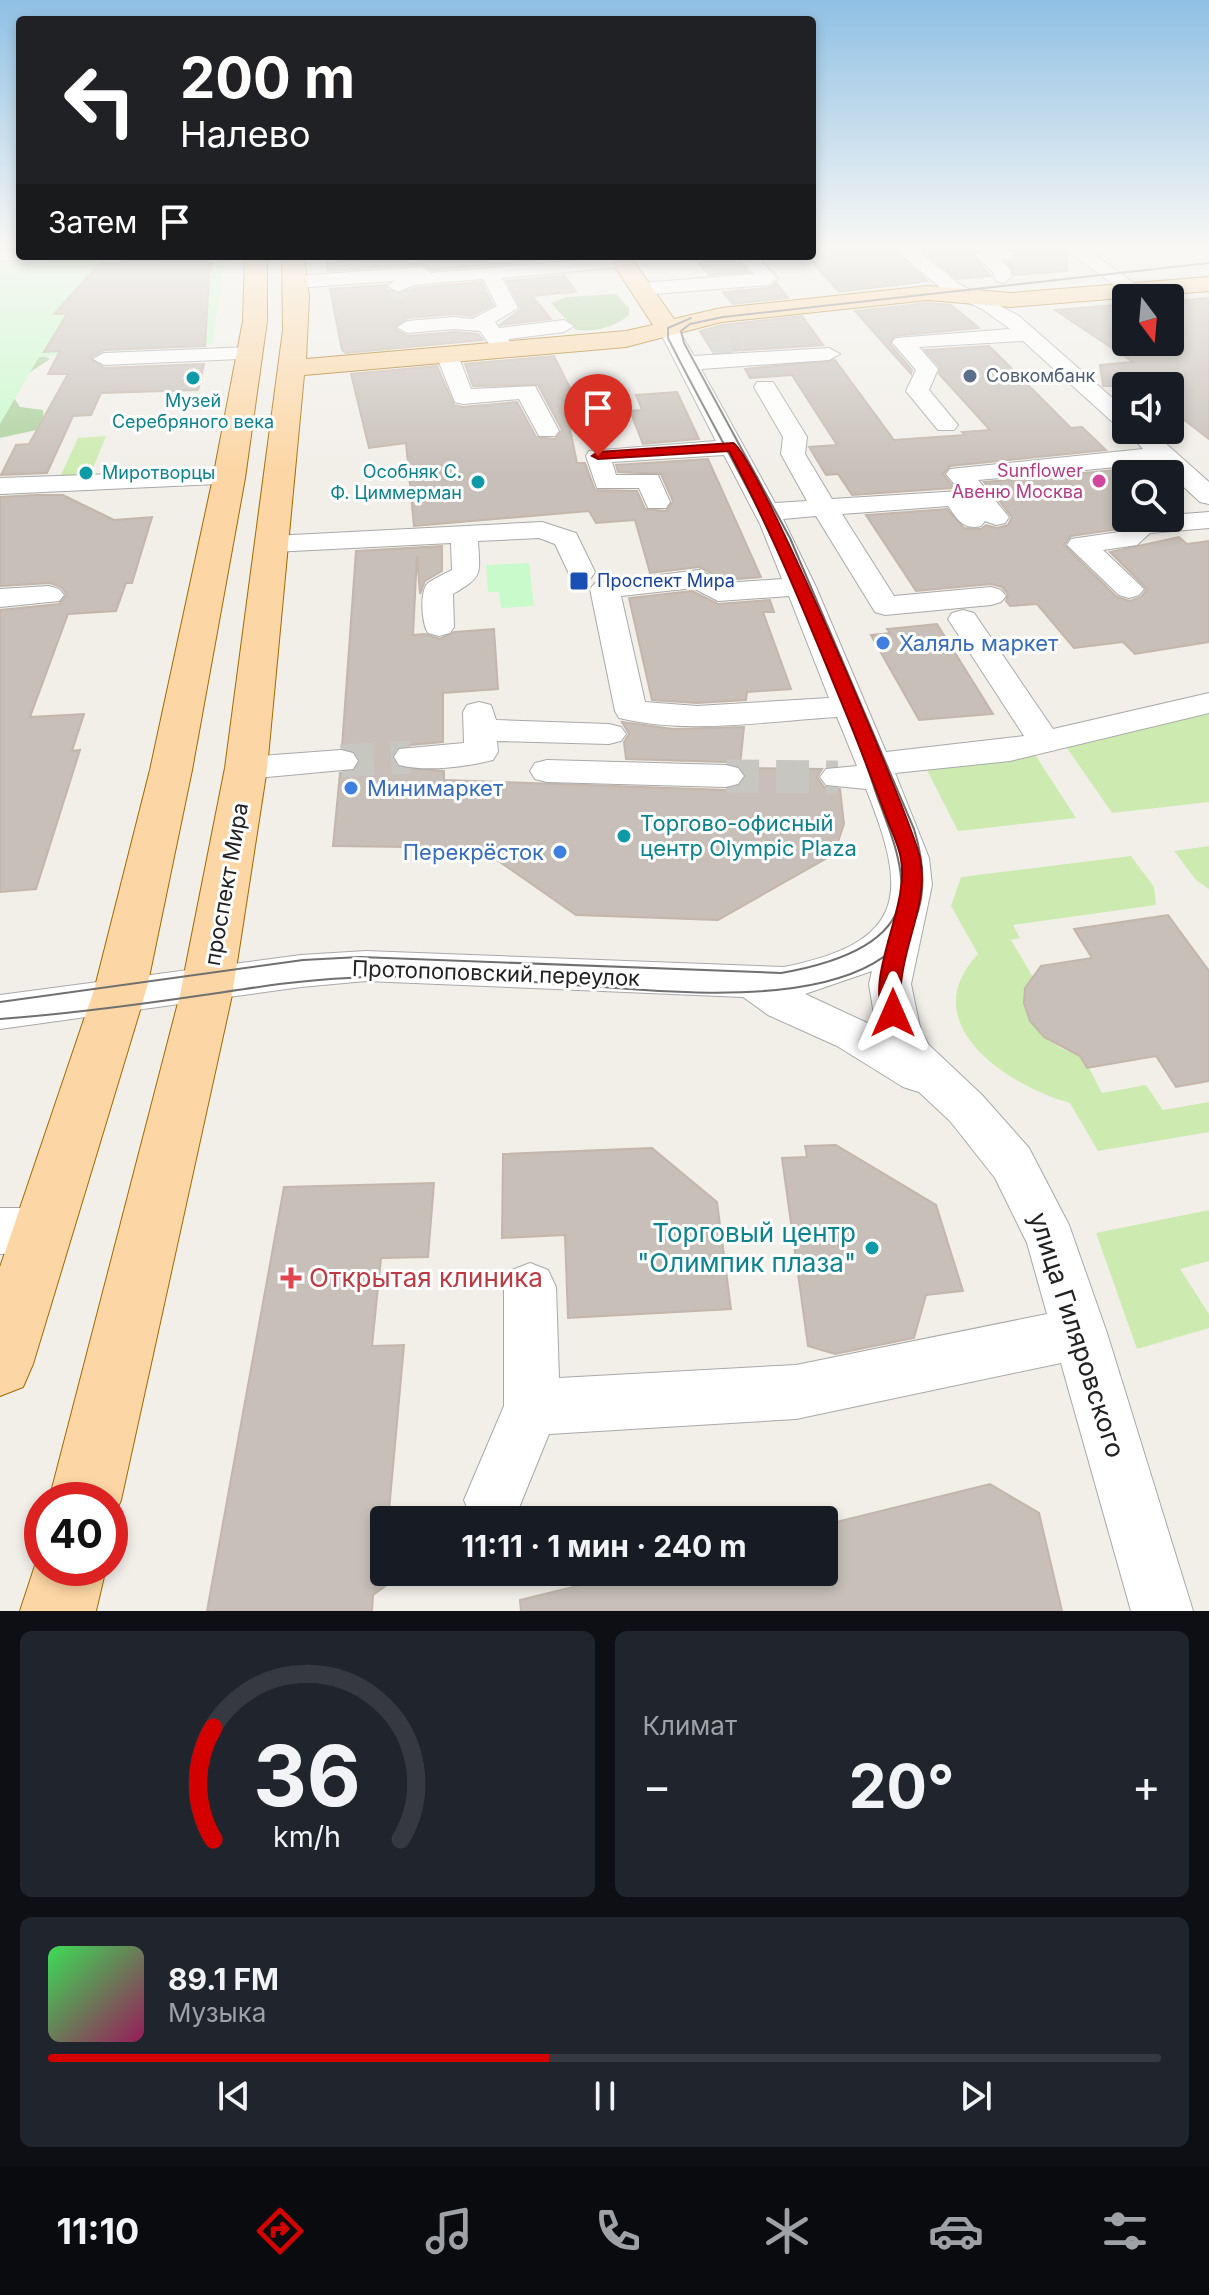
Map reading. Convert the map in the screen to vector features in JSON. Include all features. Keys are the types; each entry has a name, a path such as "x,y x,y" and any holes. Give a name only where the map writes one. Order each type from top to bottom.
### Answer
{"main road":[{"path":"0,1364 22,1231 119,997 171,770 229,478 254,323"},
{"name":"проспект Мира","path":"89,1482 208,985 246,768 273,544 294,323"},
{"path":"292,368 447,355 494,336 565,327 640,337 647,323"},
{"path":"58,1611 64,1586"}],"street":[{"path":"406,323 413,358"},
{"path":"407,327 452,323"},
{"path":"455,323 494,336"},
{"path":"484,323 494,336"},
{"name":"улица Гиляровского","path":"667,323 695,356 748,442 767,512 802,587 878,771 910,858 913,885 890,984 893,1013 900,1036 913,1058 941,1088"},
{"path":"1015,323 1112,409"},
{"path":"744,347 781,343 792,334"},
{"path":"946,425 917,391 927,369 903,342 1028,334"},
{"path":"104,359 251,353"},
{"path":"695,356 829,354"},
{"path":"447,355 463,397 527,391 547,431"},
{"path":"765,387 795,437 793,454 885,606 991,596"},
{"path":"657,502 649,480 606,483 598,456 795,437"},
{"path":"1151,444 1209,496"},
{"path":"767,512 955,498 984,518 959,474 1163,455"},
{"path":"0,486 229,478"},
{"path":"1129,589 1081,545 1127,539 1142,526 1209,520"},
{"path":"273,544 542,530 566,539 581,572"},
{"path":"439,627 438,590 466,574 464,534"},
{"path":"802,587 718,592 699,579 605,589 631,711 697,716 851,706"},
{"path":"0,598 49,595"},
{"path":"963,619 1045,742"},
{"path":"838,777 1010,750 1209,703"},
{"path":"411,757 481,752 479,719 609,734"},
{"path":"246,768 341,761"},
{"path":"547,771 726,776"},
{"path":"755,984 815,977 856,962 875,951 906,912"},
{"name":"Протопоповский переулок","path":"0,1012 301,971 366,966 755,984"},
{"name":"улица Гиляровского","path":"755,984 783,1003 852,1034 941,1088 966,1108 1012,1163 1051,1241 1162,1611"},
{"path":"493,1500 532,1407 530,1287"},
{"path":"532,1407 796,1392 1081,1333"}],"green space":[{"path":"0,323 215,323 212,344 39,357 0,424"},
{"path":"570,323 617,323 597,329 576,330"},
{"path":"0,334 50,359 29,373 14,398 20,407 43,410 44,425 36,430 0,438"},
{"path":"106,436 89,478 59,479 78,438"},
{"path":"529,563 534,606 501,608 499,592 488,592 486,565"},
{"path":"1209,714 1209,802 1112,813 1065,745"},
{"path":"1034,753 1076,818 958,831 925,766"},
{"path":"1209,846 1209,889 1196,880 1174,851"},
{"path":"1131,856 1154,887 1156,905 1013,925 1020,938 1011,940 1033,977 1025,998 1026,1008 1035,1026 1052,1042 1082,1059 1102,1093 1146,1085 1163,1110 1209,1102 1209,1132 1098,1151 1070,1103 1046,1095 997,1067 976,1048 962,1027 956,1004 961,980 978,954 951,906 961,877"},
{"path":"1209,1210 1209,1261 1180,1269 1209,1314 1209,1328 1137,1349 1096,1233"}],"building":[{"path":"61,323 206,323 205,346 104,350 90,358 104,368 204,364 198,390 101,393 91,415 73,416 47,473 1,475 16,445 29,444 68,374 48,374 60,351 44,352"},
{"path":"337,323 400,323 394,328 407,336 454,332 478,334 483,340 346,353 342,350"},
{"path":"807,323 823,345 713,352 700,331 722,325"},
{"path":"866,323 973,323 979,328 894,336 890,344 912,370 911,374"},
{"path":"1075,323 1112,323 1112,348"},
{"path":"1184,323 1209,323 1209,439 1184,420 1184,372 1112,372 1112,386 1103,386 1100,365 1133,362 1124,356 1184,356"},
{"path":"989,346 1071,428 1082,427 1106,450 950,466 943,474 954,488 852,495 838,474 826,475 809,447 837,445 792,375 750,378 745,369 835,360 894,440 965,435 962,432 990,430 939,374 940,367 925,350"},
{"path":"554,356 578,404 565,405 577,463 585,463 595,490 637,491 645,509 666,511 673,501 661,474 618,472 616,465 708,459 761,577 725,580 699,567 650,573 635,520 596,523 589,511 414,526 406,443 369,448 351,374 437,366 454,405 463,407 517,402 536,437 555,439 562,430 538,385 473,386 465,364"},
{"path":"677,392 699,439 643,444 630,411 642,410 636,395"},
{"path":"1112,470 1112,530 1071,536 1064,545 1117,597 1130,601 1141,597 1147,589 1110,552 1179,537 1187,544 1209,541 1209,642 1135,654 1123,642 1074,648 1037,604 1010,606 1006,601 1008,594 1002,587 991,584 916,591 866,515 947,509 964,528 1008,525 1012,517 984,482"},
{"path":"63,495 114,520 152,517 132,583 126,583 116,611 68,614 30,717 84,714 72,751 80,750 36,889 0,892 0,610 59,604 67,595 61,587 50,583 0,586 0,497"},
{"name":"Торгово-офисный центр Olympic Plaza","path":"442,546 442,571 425,581 420,594 417,556 413,635 425,634 440,639 454,632 494,629 498,689 443,693 443,742 399,746 391,755 396,767 444,771 444,780 726,790 739,787 746,778 742,768 822,769 817,777 824,787 840,789 844,824 834,854 718,920 576,915 480,848 333,846 340,773 353,772 361,763 356,751 342,747 356,551"},
{"path":"692,591 718,604 770,600 774,612 763,612 791,689 747,692 746,700 697,703 652,700 629,598"},
{"path":"937,624 993,714 919,720 871,635 890,633 887,629"},
{"path":"622,722 673,729 744,727 740,766 726,762 626,759 624,742 629,734"},
{"path":"1168,915 1209,971 1209,1081 1176,1087 1156,1056 1087,1068 1080,1056 1044,1037 1030,1021 1024,1003 1025,988 1041,966 1092,958 1074,929"},
{"name":"Торговый центр \"Олимпик плаза\"","path":"836,1145 936,1205 963,1291 926,1295 914,1338 835,1354 808,1346 782,1158 807,1157 805,1146"},
{"path":"652,1148 717,1202 731,1309 568,1318 565,1235 502,1238 503,1154"},
{"path":"434,1183 428,1257 381,1258 372,1346 404,1345 389,1506 370,1506 370,1586 386,1586 373,1595 372,1611 207,1611 284,1187"},
{"path":"990,1484 1039,1513 1062,1611 521,1611 520,1600 577,1586 838,1586 838,1522"}],"tunnel":[{"path":"712,351 744,347"},
{"path":"341,761 411,757"},
{"path":"726,776 838,777"}],"tram line":[{"path":"0,1002 303,960 360,957 781,973 815,966 851,953 882,932 893,919 900,902 901,876 891,834 836,683 804,608 753,499 668,338 668,328 679,323"},
{"path":"0,1019 348,978 454,978 672,992 738,992 803,986 859,970 901,941 922,895 914,829 790,538 684,343 681,331 694,323"}],"place":[{"name":"Совкомбанк","path":"970,376"},
{"name":"Музей Серебряного века","path":"193,378"},
{"name":"Миротворцы","path":"86,473"},
{"name":"Sunflower Авеню Москва","path":"1099,481"},
{"name":"Особняк С. Ф. Циммерман","path":"478,482"},
{"name":"Проспект Мира","path":"579,581"},
{"name":"Халяль маркет","path":"883,643"},
{"name":"Минимаркет","path":"351,788"},
{"name":"Торгово-офисный центр Olympic Plaza","path":"624,836"},
{"name":"Перекрёсток","path":"560,852"},
{"name":"Торговый центр \"Олимпик плаза\"","path":"872,1248"},
{"name":"Открытая клиника","path":"291,1278"}],"route":[{"path":"598,456 733,447 749,476 796,573 876,764 910,858 913,885 890,984 893,1013"}]}
